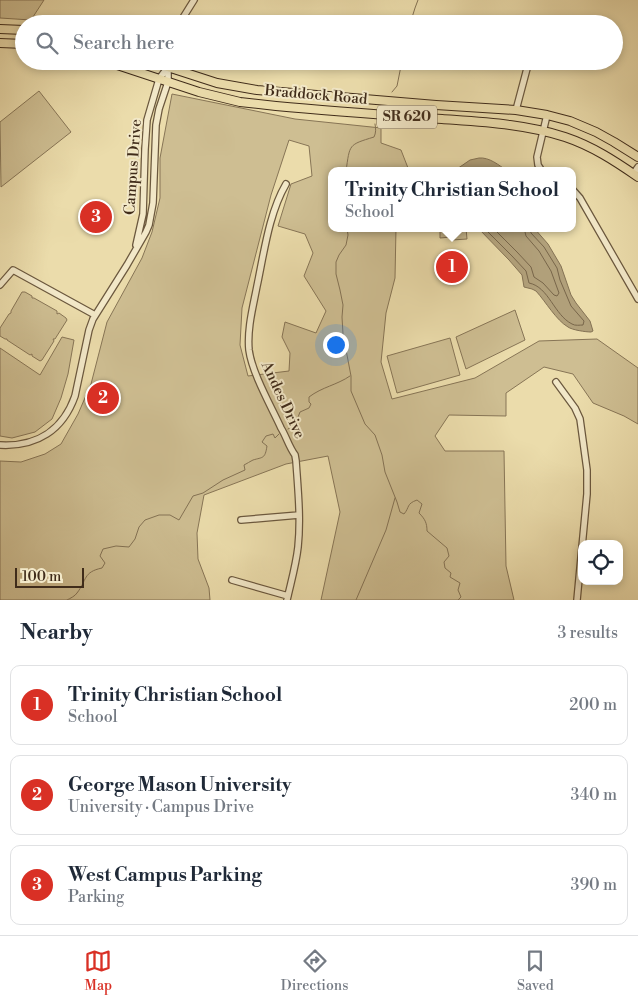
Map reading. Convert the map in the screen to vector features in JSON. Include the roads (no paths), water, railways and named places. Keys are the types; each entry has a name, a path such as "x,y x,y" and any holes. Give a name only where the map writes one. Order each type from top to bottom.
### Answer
{"main road":[{"path":"0,29 15,30"},
{"path":"0,43 15,44"},
{"name":"Braddock Road","path":"132,70 223,98 258,104 498,124 542,131 583,144 636,173"},
{"name":"Braddock Road","path":"184,70 217,83 257,90 516,110 546,115 583,126 638,157"}],"street":[{"path":"185,15 194,0"},
{"name":"Campus Drive","path":"134,253 144,214 147,120 159,79 165,70"},
{"name":"Campus Drive","path":"0,445 20,445 36,440 51,431 63,420 72,405 89,330 95,315 146,232 154,194 156,125 168,82 169,70"},
{"path":"516,110 527,70"},
{"path":"539,167 536,157 546,115"},
{"name":"Andes Drive","path":"286,184 280,193 273,214 250,320 249,342 250,356 254,368 295,455 296,461 299,530 294,573 287,598"},
{"path":"576,194 638,299"},
{"path":"0,285 13,270 95,315"},
{"path":"556,382 575,408 580,419 587,471 587,492 577,600"},
{"path":"241,520 299,515"},
{"path":"232,580 287,598"}],"water":[{"path":"483,158 501,167 460,167 470,160"},
{"path":"482,232 538,232 548,244 561,266 571,295 590,321 593,331 576,330 564,324 536,291 524,287 522,275"}],"waterway":[{"path":"413,15 418,0"},
{"path":"392,92 397,86 400,70"},
{"path":"346,167 350,150 355,144 374,137 376,131 375,124"},
{"path":"348,232 346,245 336,262 336,274 343,305 343,334 351,376 351,391 365,424 375,435 382,455 385,472 400,512 404,514 410,504 417,500 422,504 419,513 425,521 427,531 447,548 449,556 444,562 445,568 451,573 450,577 460,583 458,590 461,597 458,600"},
{"path":"288,429 295,425 300,412 309,408 311,404 309,397 350,376"},
{"path":"67,600 76,594 88,574 102,568 105,563 100,556 103,549 116,546 129,547 135,539 139,527 145,520 159,515 170,515 179,520 193,496 203,493 223,480 245,470 244,465 264,455 267,446 262,442 266,436 273,434 275,438 279,434"},
{"path":"356,600 386,530 395,498"}],"place":[{"name":"West Campus Parking","path":"96,217"},
{"name":"Trinity Christian School","path":"452,267"},
{"name":"George Mason University","path":"103,398"}]}
